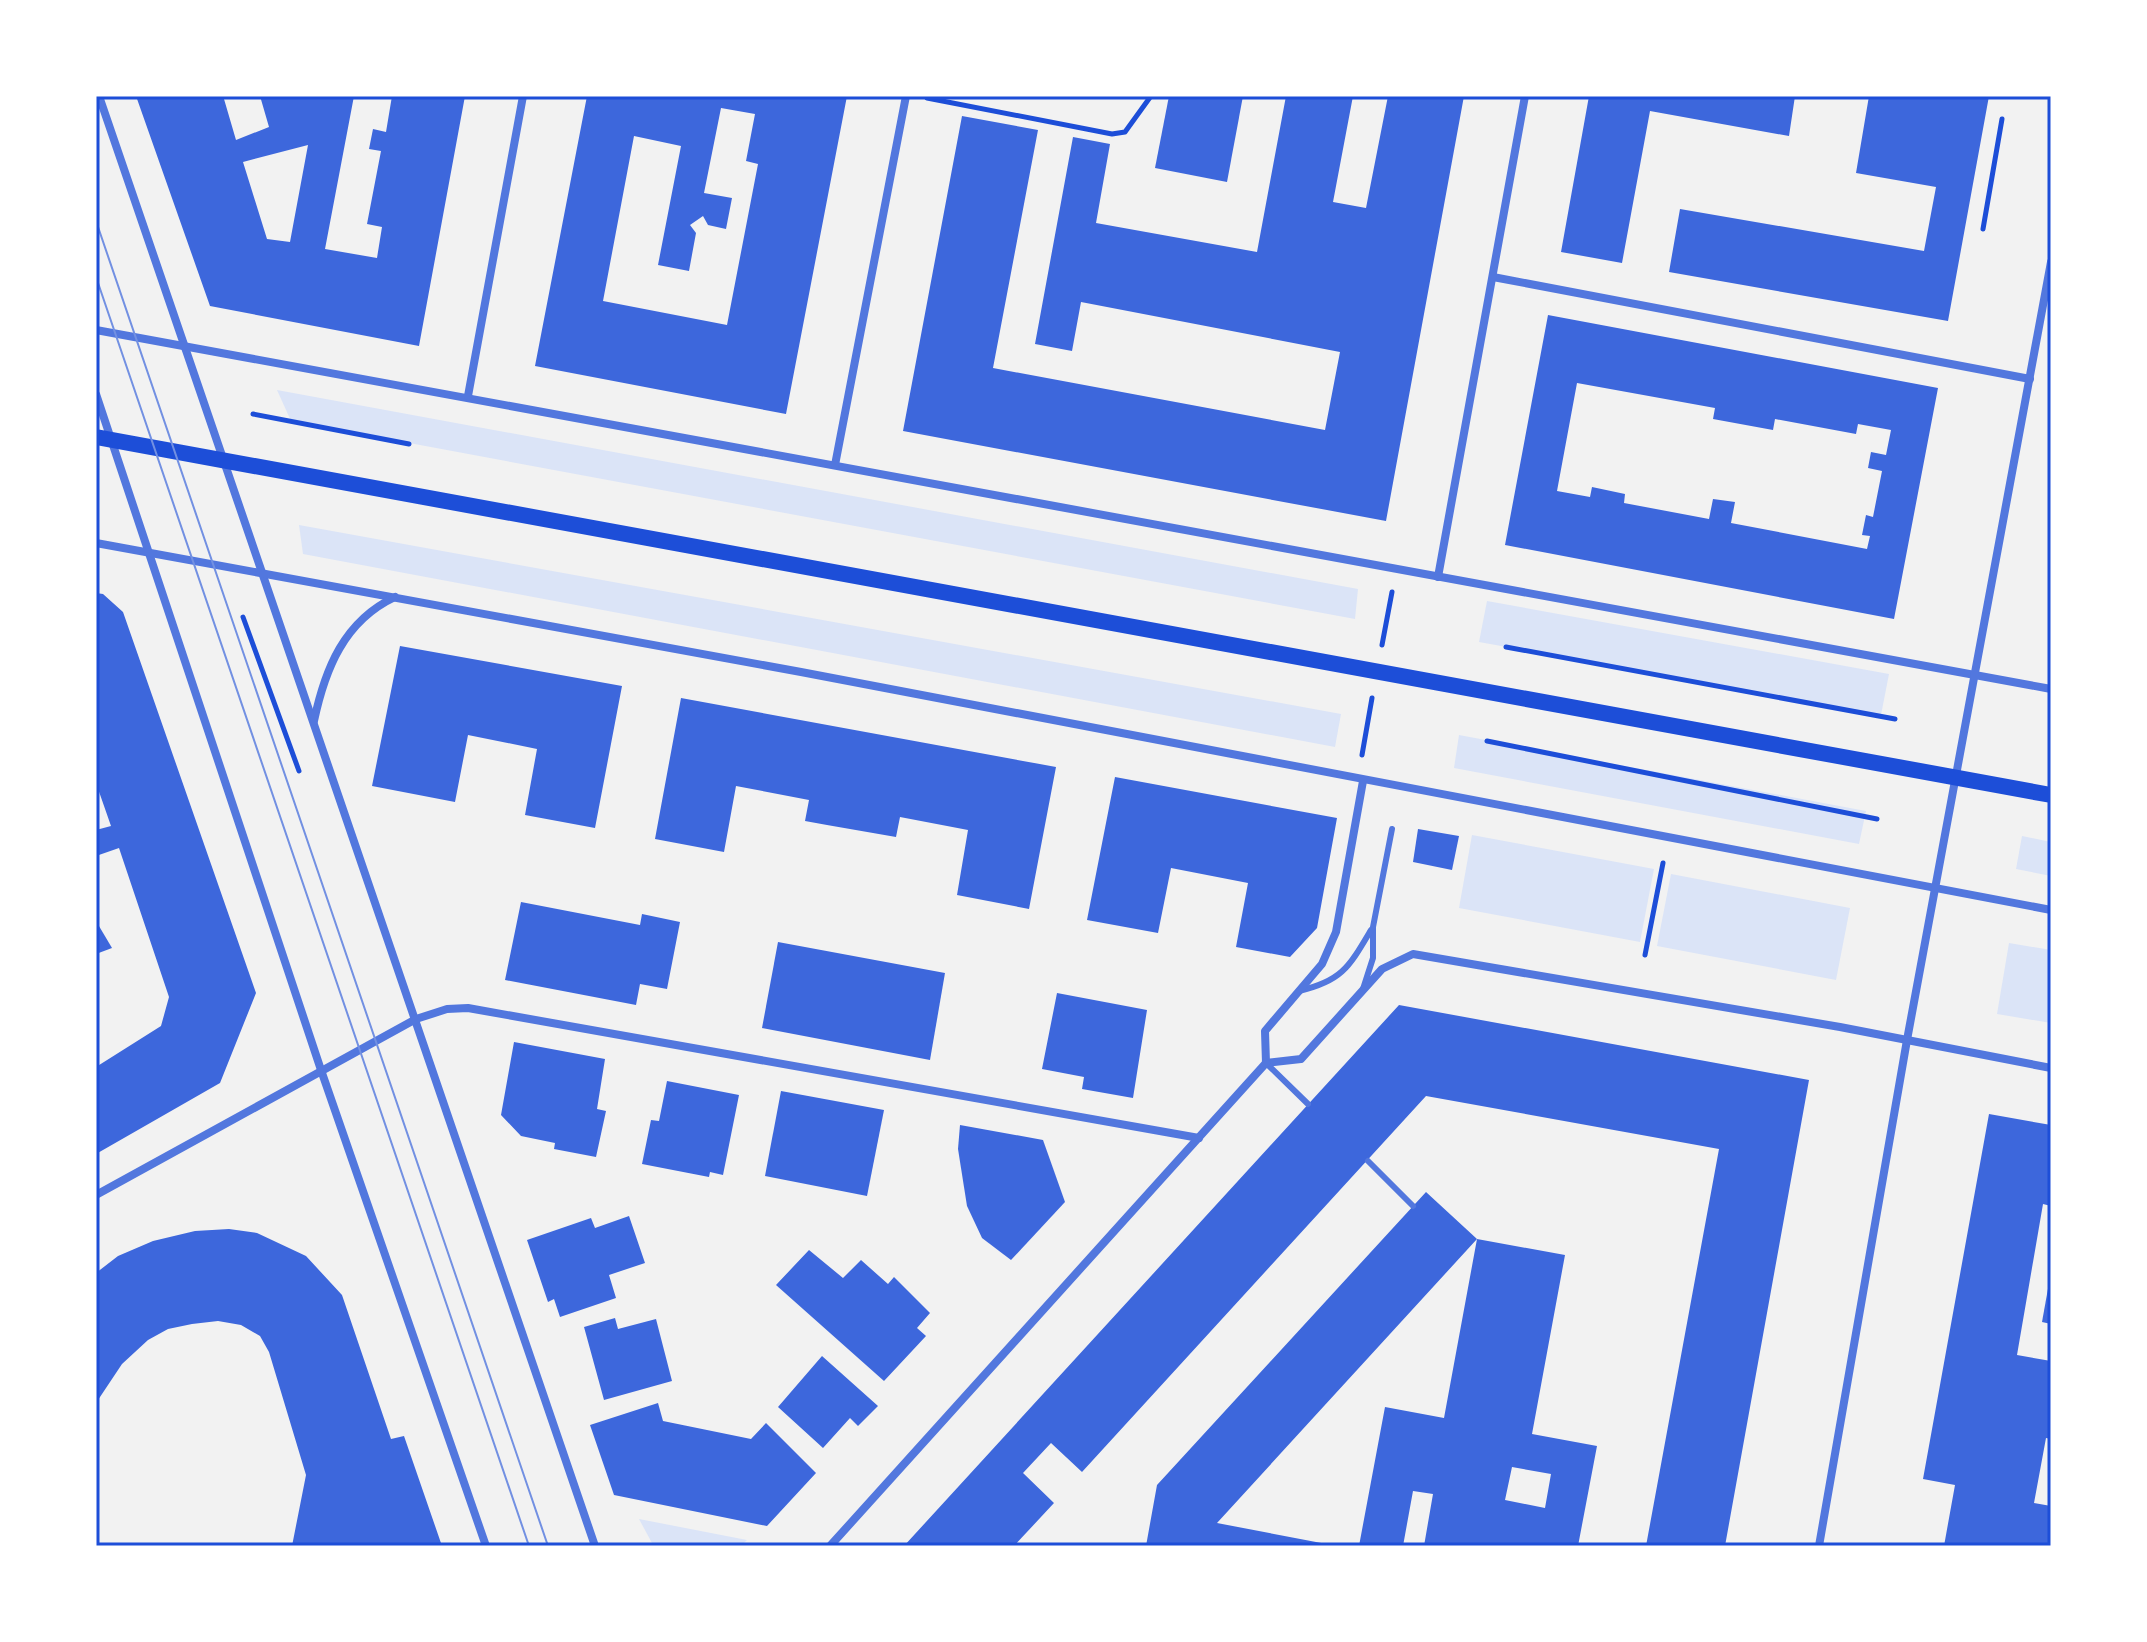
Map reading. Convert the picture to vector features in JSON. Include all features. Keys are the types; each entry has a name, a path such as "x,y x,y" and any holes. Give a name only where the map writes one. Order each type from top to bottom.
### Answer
{"main road":[{"path":"104,438 2051,795"}],"street":[{"path":"99,96 595,1546"},
{"path":"468,396 523,96"},
{"path":"835,465 906,96"},
{"path":"1438,577 1525,96"},
{"path":"1819,1546 1907,1040 2051,262"},
{"path":"1493,277 2030,379"},
{"path":"96,330 2051,689"},
{"path":"96,394 104,438 148,551 321,1070 486,1546"},
{"path":"96,543 2051,910"},
{"path":"314,723 325,680 346,636 377,606 395,597"},
{"path":"1266,1063 1265,1031 1322,964 1336,932 1363,781"},
{"path":"830,1546 1266,1063 1301,1059 1382,969 1413,954 2051,1068"},
{"path":"96,1195 416,1019 453,1009 491,1010 1199,1138"}],"lane":[{"path":"1363,989 1373,958 1373,927 1392,829"},
{"path":"1299,991 1328,984 1349,967 1373,927"},
{"path":"1266,1063 1308,1104"},
{"path":"1368,1161 1413,1206"}],"path":[{"path":"914,96 1112,134 1125,132 1151,96"},
{"path":"1983,229 2002,119"},
{"path":"253,414 409,444"},
{"path":"243,617 299,771"},
{"path":"1506,647 1895,719"},
{"path":"1487,741 1877,819"},
{"path":"1645,955 1663,863"}],"shaded area":[{"path":"277,390 1358,589 1355,619 291,421"},
{"path":"299,525 1341,714 1335,747 303,554"},
{"path":"1487,601 1889,674 1881,715 1479,642"},
{"path":"1459,735 1866,811 1859,844 1454,768"},
{"path":"1472,835 1654,869 1640,942 1459,908"},
{"path":"2022,836 2051,842 2051,876 2016,869"},
{"path":"1671,874 1850,908 1836,980 1657,946"},
{"path":"2009,943 2051,950 2051,1023 1997,1014"},
{"path":"639,1519 747,1540 741,1546 652,1543"}],"building":[{"path":"136,96 232,96 224,99 236,140 269,127 260,96 354,96 325,249 377,258 382,227 367,224 381,151 369,149 373,129 386,132 392,96 465,96 419,346 210,306","holes":["308,145 290,242 267,239 243,162"]},
{"path":"587,96 847,96 786,414 535,366","holes":["721,108 755,114 746,161 758,164 727,325 603,301 634,136 681,146 658,265 689,271 696,233 690,225 703,216 708,225 726,229 732,198 704,193"]},
{"path":"1169,96 1243,96 1227,182 1155,168"},
{"path":"1286,96 1353,96 1333,202 1366,208 1388,96 1464,96 1386,521 903,431 962,116 1038,130 993,368 1325,430 1340,352 1081,302 1072,351 1035,344 1073,137 1110,144 1096,223 1257,252"},
{"path":"1589,96 1795,96 1789,136 1650,111 1622,263 1561,252"},
{"path":"1869,96 1917,99 1917,96 1989,96 1948,321 1669,272 1680,209 1924,251 1936,187 1856,173"},
{"path":"1548,315 1938,388 1894,619 1505,545","holes":["1577,383 1715,408 1713,419 1773,430 1775,419 1856,434 1858,424 1891,430 1886,455 1871,452 1868,468 1882,471 1873,517 1866,515 1862,535 1870,536 1867,549 1731,523 1735,502 1713,499 1709,519 1624,503 1625,494 1592,487 1590,497 1557,491"]},
{"path":"96,593 103,594 123,612 256,993 220,1083 96,1154 96,1067 161,1026 169,997 119,848 96,856 96,830 111,826 96,783"},
{"path":"400,646 622,686 595,828 525,815 537,749 468,735 455,802 372,786"},
{"path":"681,698 1056,767 1029,909 957,895 968,830 900,817 896,837 805,821 809,800 736,786 724,852 655,839"},
{"path":"1115,777 1337,818 1317,928 1290,957 1236,947 1248,883 1171,868 1158,933 1087,920"},
{"path":"1418,829 1459,836 1452,870 1413,862"},
{"path":"521,902 640,925 642,914 680,922 667,989 640,984 636,1005 505,980"},
{"path":"96,921 112,948 96,954"},
{"path":"778,942 945,973 930,1060 762,1028"},
{"path":"1057,993 1147,1010 1133,1098 1082,1089 1084,1077 1042,1069"},
{"path":"1399,1005 1809,1080 1725,1546 1646,1546 1719,1149 1426,1096 1082,1472 1051,1443 1023,1473 1054,1503 1014,1546 904,1546"},
{"path":"514,1042 605,1059 597,1109 606,1111 596,1157 554,1149 555,1143 521,1136 501,1115"},
{"path":"667,1081 739,1095 723,1175 710,1172 709,1177 642,1164 651,1120 659,1121"},
{"path":"781,1091 884,1110 867,1196 765,1176"},
{"path":"1989,1114 2051,1125 2051,1206 2043,1204 2017,1355 2051,1361 2051,1439 2046,1438 2034,1503 2051,1506 2051,1546 1944,1546 1955,1485 1923,1479"},
{"path":"960,1125 1043,1140 1065,1202 1011,1260 982,1238 967,1206 958,1149"},
{"path":"1426,1192 1477,1239 1217,1523 1337,1546 1146,1546 1157,1485"},
{"path":"629,1216 645,1263 609,1275 616,1298 560,1317 554,1299 548,1302 527,1240 591,1218 595,1228"},
{"path":"229,1229 257,1233 306,1256 342,1295 391,1439 404,1436 442,1546 292,1546 306,1475 269,1352 260,1336 241,1325 218,1321 168,1329 148,1340 122,1364 96,1403 96,1273 118,1256 153,1241 195,1231"},
{"path":"1477,1239 1565,1255 1532,1434 1597,1446 1578,1546 1424,1546 1433,1494 1413,1491 1403,1546 1359,1546 1385,1407 1444,1418","holes":["1512,1467 1551,1474 1545,1508 1505,1500"]},
{"path":"809,1250 843,1278 861,1260 888,1284 894,1277 930,1313 917,1328 926,1336 884,1381 776,1285"},
{"path":"2051,1283 2051,1324 2042,1322"},
{"path":"615,1318 618,1329 656,1319 672,1381 604,1400 584,1327"},
{"path":"822,1356 878,1406 858,1426 850,1418 823,1448 778,1407"},
{"path":"658,1403 663,1421 751,1439 766,1423 816,1473 767,1526 614,1495 590,1425"}],"tram line":[{"path":"96,221 548,1546"},
{"path":"96,277 529,1546"}]}
